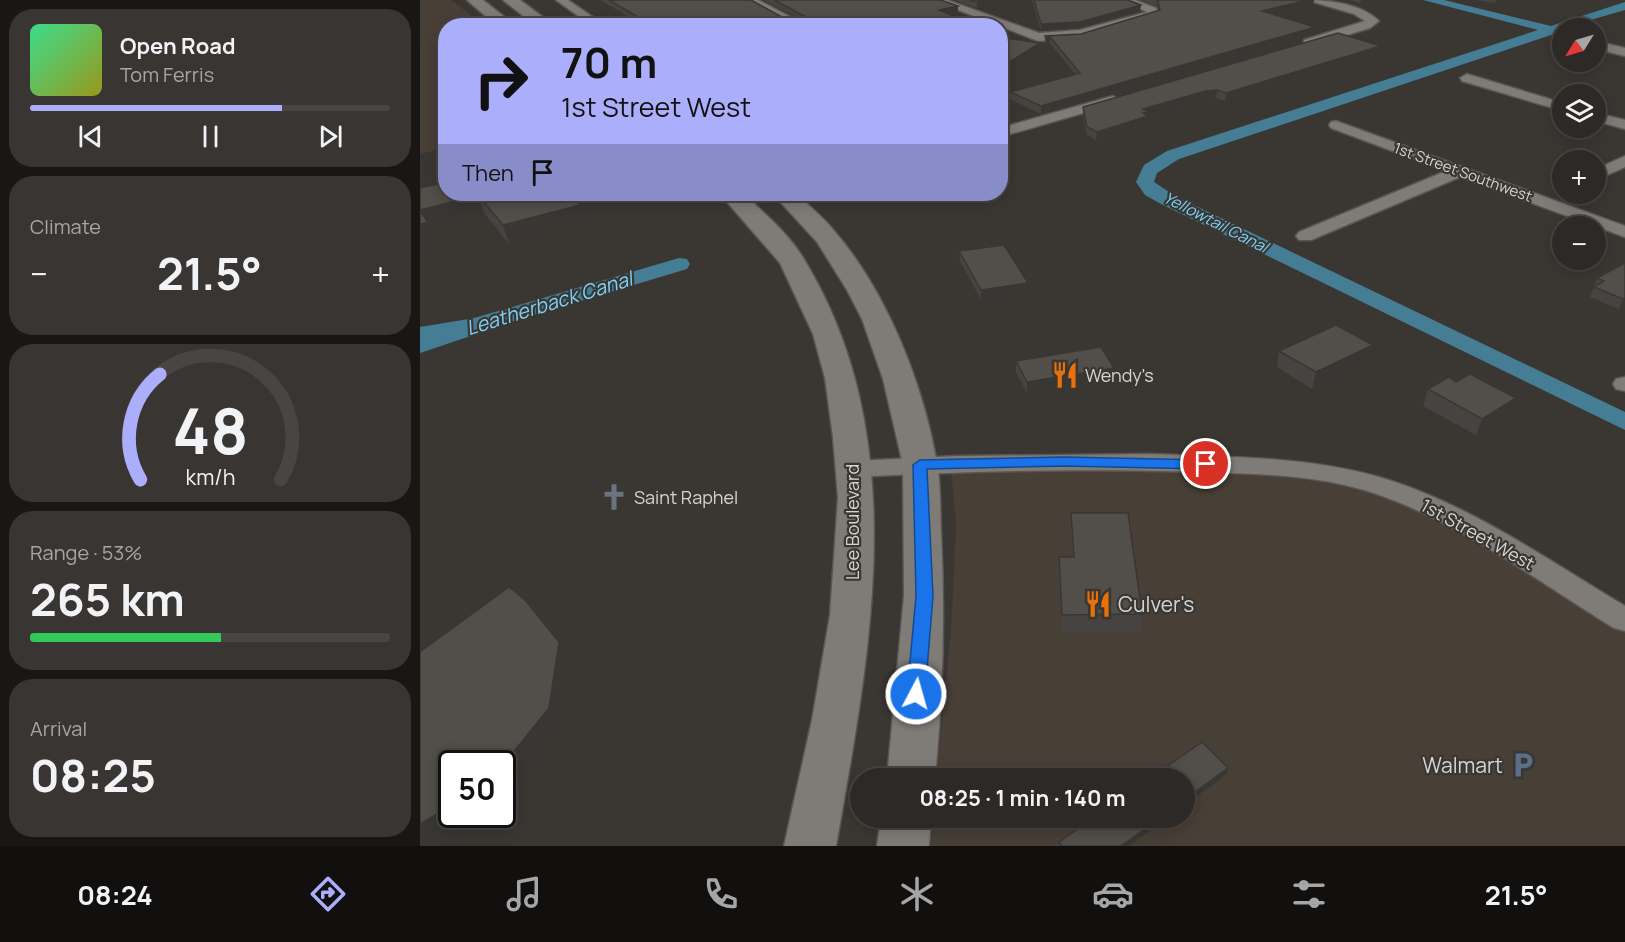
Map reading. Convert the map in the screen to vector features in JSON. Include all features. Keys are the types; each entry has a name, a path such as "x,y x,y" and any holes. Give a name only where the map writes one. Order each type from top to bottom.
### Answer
{"main road":[{"path":"474,0 498,18"},
{"path":"510,0 535,18"},
{"name":"Lee Boulevard","path":"738,201 761,223 792,261 828,334 841,378 853,469 856,498 851,615 835,720 810,846"},
{"path":"791,201 827,238 861,290 876,319 898,379 920,465 924,596 911,768"},
{"path":"903,846 905,828"}],"street":[{"path":"561,0 589,18"},
{"path":"749,0 786,18"},
{"path":"937,0 985,18"},
{"path":"1008,27 1027,34 1053,38 1080,34 1153,14 1152,10 1125,0"},
{"path":"1299,46 1366,26 1373,21 1358,12 1312,0"},
{"path":"1606,47 1625,52"},
{"path":"1467,78 1552,104"},
{"path":"1008,131 1132,95"},
{"path":"1606,120 1625,125"},
{"path":"1008,122 1020,127"},
{"name":"1st Street Southwest","path":"1336,125 1625,232"},
{"path":"1606,170 1625,161"},
{"path":"1305,236 1460,171"},
{"path":"1541,201 1552,196"},
{"name":"1st Street West","path":"853,469 920,465 1149,462 1287,467 1330,474 1373,484 1445,512 1625,620"}],"shaded area":[{"path":"420,0 451,0 475,18 438,18 438,150 420,154"},
{"path":"950,460 1315,475 1421,500 1625,618 1625,846 931,846 932,828 1195,828 1195,768 938,768 952,616 956,524"}],"water":[{"path":"493,315 512,322 420,353 420,327"}],"building":[{"path":"609,0 751,0 784,18 639,18"},
{"path":"774,0 941,0 958,6 939,10 958,18 808,18"},
{"path":"1034,0 1128,0 1141,5 1080,22 1041,24"},
{"path":"1156,0 1308,0 1262,11 1315,27 1041,106 1010,92 1080,73 1050,37 1046,39 1045,36 1081,34 1160,10"},
{"path":"1338,33 1381,46 1226,93 1217,90 1206,91 1143,109 1149,112 1143,113 1148,116 1097,132 1087,127 1083,107"},
{"path":"1008,37 1040,43 1008,63"},
{"path":"438,184 438,201 455,201 420,210 420,188"},
{"path":"483,201 576,201 580,205 503,225"},
{"path":"420,211 428,222 420,224"},
{"path":"1004,245 1028,283 981,290 959,251"},
{"path":"1625,263 1625,298 1594,287 1604,281 1597,278"},
{"path":"1336,325 1373,345 1316,372 1279,351"},
{"path":"1101,347 1114,368 1027,382 1016,361"},
{"path":"1470,374 1516,398 1482,419 1428,389 1449,377 1456,382"},
{"name":"Culver's","path":"1071,513 1128,513 1142,614 1062,615 1059,557 1074,557"},
{"path":"509,587 525,600 559,642 549,708 515,750 438,750 438,813 420,824 420,652"},
{"path":"1202,742 1228,768 1195,792 1195,768 1164,768"},
{"path":"1079,828 1146,828 1121,846 1062,846 1059,842"}],"waterway":[{"path":"1429,0 1552,30"},
{"name":"Yellowtail Canal","path":"1625,6 1173,155 1151,169 1145,182 1152,191 1168,200 1625,422"},
{"name":"Leatherback Canal","path":"420,342 679,264"}],"place":[{"name":"Wendy's","path":"1065,375"},
{"name":"Saint Raphel","path":"614,497"},
{"name":"Culver's","path":"1098,604"},
{"name":"Walmart","path":"1523,765"}],"route":[{"path":"916,694 924,596 920,465 1064,462 1206,464"}]}
